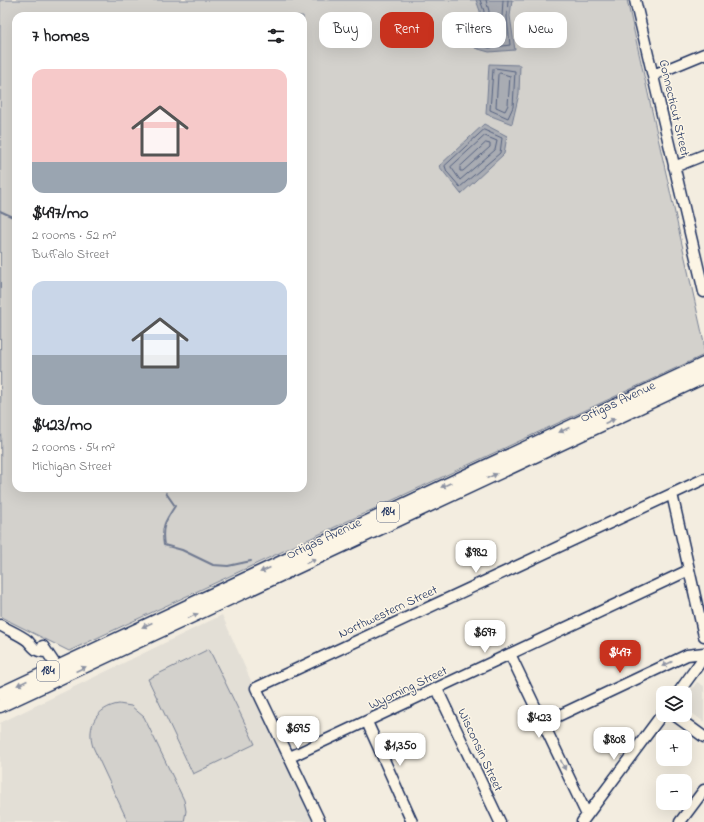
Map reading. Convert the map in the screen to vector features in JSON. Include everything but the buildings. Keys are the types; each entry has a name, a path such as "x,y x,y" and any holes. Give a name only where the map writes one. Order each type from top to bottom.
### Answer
{"main road":[{"name":"Ortigas Avenue","path":"0,694 704,364"},
{"name":"Ortigas Avenue","path":"0,706 704,377"}],"street":[{"name":"Connecticut Street","path":"636,0 674,167 700,262 704,292"},
{"path":"653,75 704,54"},
{"path":"674,167 704,155"},
{"name":"Northwestern Street","path":"290,758 256,688 704,479"},
{"path":"672,494 704,636"},
{"name":"Wyoming Street","path":"290,758 689,570"},
{"path":"0,625 28,641 35,642 43,646 46,652 52,657 57,667"},
{"path":"543,723 687,655 704,653"},
{"path":"510,654 543,723 585,819"},
{"path":"683,686 704,657"},
{"name":"Wisconsin Street","path":"437,689 500,822"},
{"path":"367,722 412,822"},
{"path":"585,819 656,722"},
{"path":"684,722 704,736"},
{"path":"290,758 320,822"},
{"path":"680,822 704,790"}],"shaded area":[{"path":"0,0 627,0 704,342 704,355 69,651 1,617"},
{"path":"222,615 313,822 0,822 0,723"},
{"path":"209,649 255,744 193,774 148,679"},
{"path":"697,682 704,686 704,722 692,713 692,689"},
{"path":"119,704 131,706 144,717 184,800 186,811 184,822 128,822 93,747 91,739 92,725 99,713 111,706"}],"water":[{"path":"476,0 512,0 510,16 515,50 489,52 475,48 506,48 506,12 480,11"},
{"path":"489,64 520,65 519,94 512,124 486,114"},
{"path":"484,124 507,136 504,154 461,194 439,166"}],"waterway":[{"path":"0,211 12,217"},
{"path":"166,493 175,506 165,524 163,533 164,545 182,550 213,565 228,566 251,561"}]}
